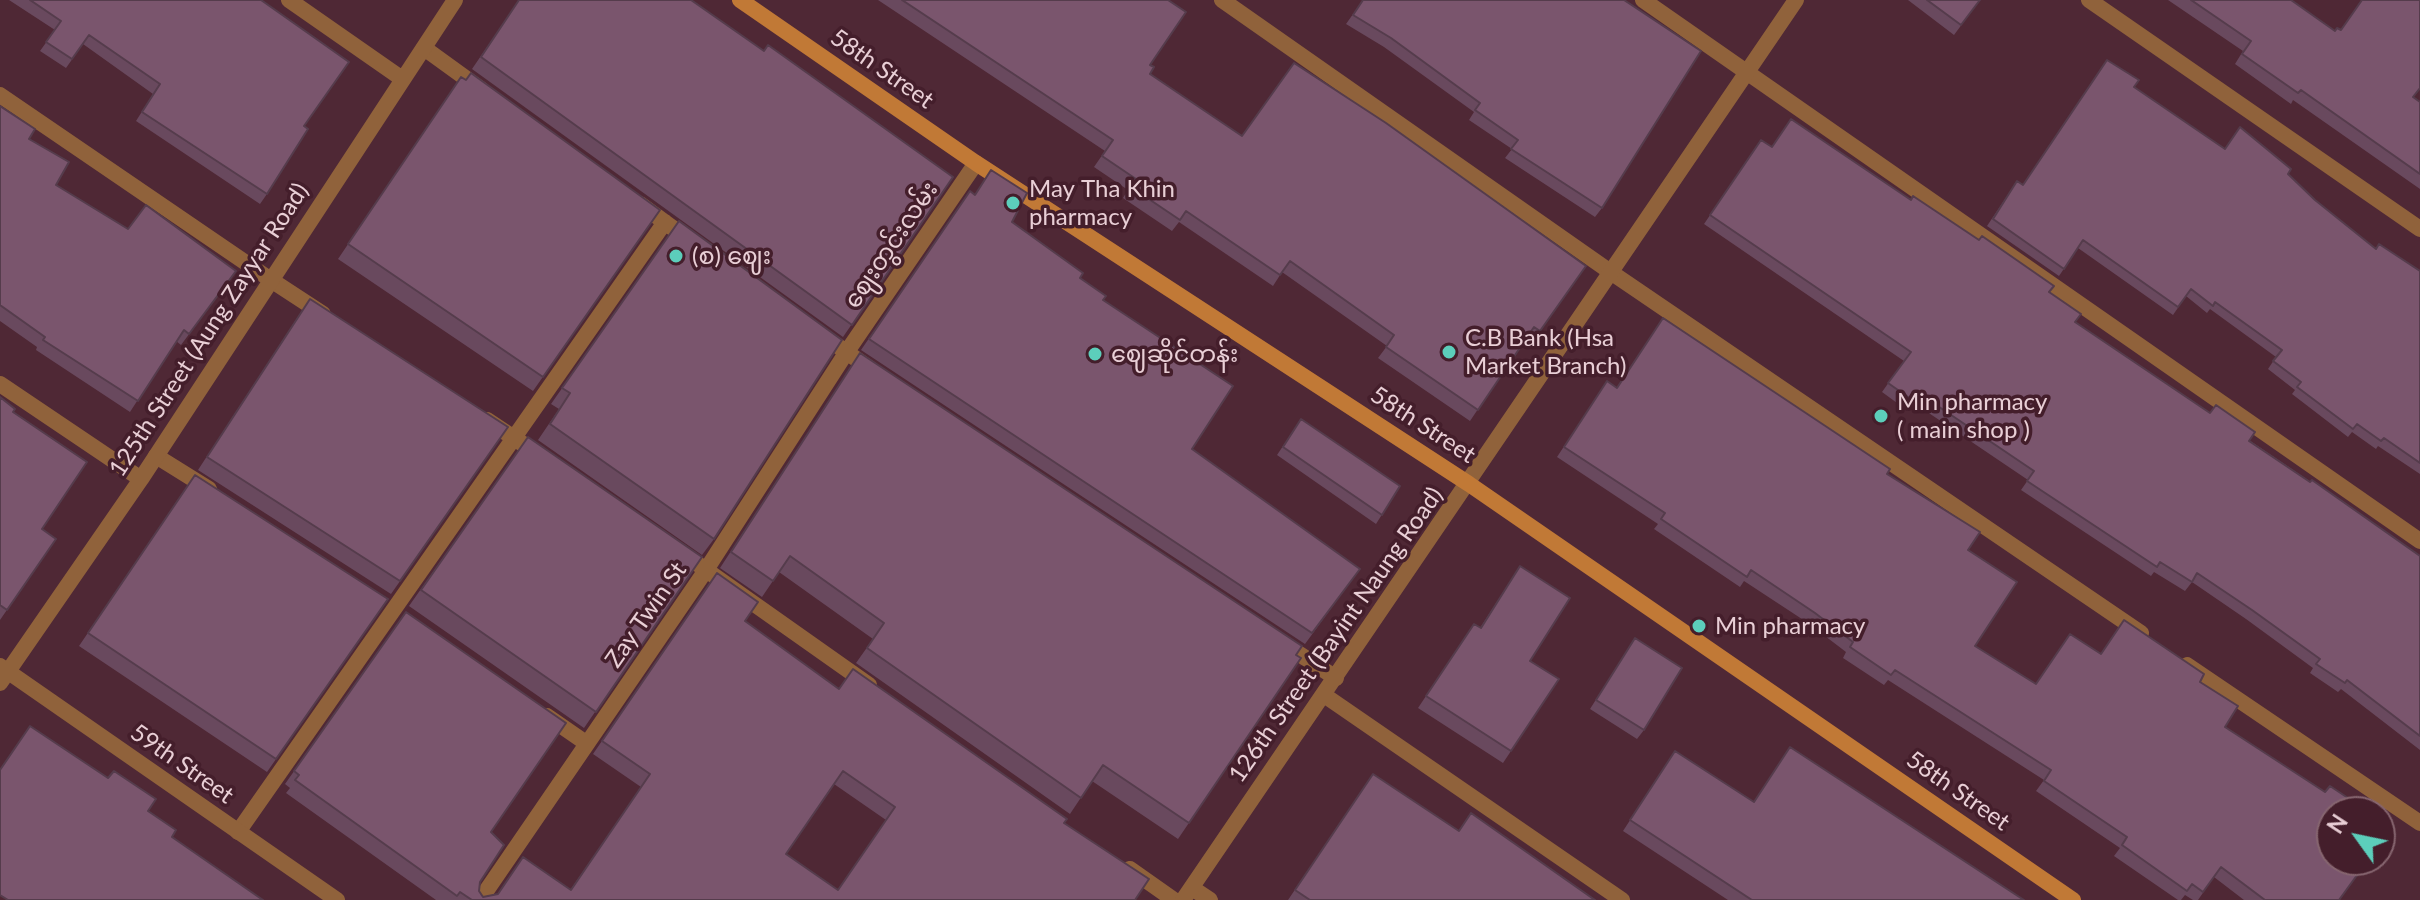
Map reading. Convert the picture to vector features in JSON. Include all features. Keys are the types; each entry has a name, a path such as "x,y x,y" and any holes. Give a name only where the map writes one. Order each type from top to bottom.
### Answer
{"main road":[{"name":"58th Street","path":"740,0 976,163 1469,484 2073,900"}],"street":[{"path":"289,0 401,78"},
{"name":"125th Street (Aung Zayyar Road)","path":"3,674 141,479 455,0"},
{"path":"1222,0 1612,273 2420,823"},
{"path":"1643,0 2420,541"},
{"name":"126th Street (Bayint Naung Road)","path":"1187,894 1796,0"},
{"path":"2089,0 2420,229"},
{"path":"424,48 500,103"},
{"path":"0,95 335,321"},
{"name":"ဈေးတွင်းလမ်း","path":"846,353 976,163"},
{"path":"627,195 704,250"},
{"path":"238,832 665,222"},
{"path":"807,325 886,380"},
{"name":"Zay Twin St","path":"480,900 706,570 846,353"},
{"path":"0,384 141,479"},
{"path":"476,413 553,464"},
{"path":"156,456 222,498"},
{"path":"668,544 888,698"},
{"path":"1270,634 1336,678"},
{"name":"59th Street","path":"3,674 337,900"},
{"path":"1324,695 1622,900"},
{"path":"535,707 586,743"},
{"path":"1109,854 1174,900"},
{"path":"1187,894 1210,900"}],"building":[{"path":"30,0 261,0 349,62 304,126 308,129 267,194 142,112 160,84 89,35 72,59 46,42 61,21"},
{"path":"519,0 691,0 764,51 768,45 953,177 852,325 481,57"},
{"path":"902,0 1168,0 1186,12 1150,65 1154,67 1150,74 1242,136 1294,63 1386,123 1586,266 1540,331 1534,327 1478,410 1386,347 1394,335 1290,261 1280,275 1186,211 1180,220 1131,187 1136,179 1102,156 1113,140"},
{"path":"1363,0 1624,0 1701,51 1602,208 1511,149 1518,140 1475,110 1480,103 1391,38 1353,15"},
{"path":"1927,0 1980,0 1961,25"},
{"path":"2191,0 2291,0 2335,31 2337,28 2341,30 2362,0 2420,0 2420,88 2413,97 2420,102 2420,174 2301,90 2298,93 2242,54 2251,41"},
{"path":"2107,60 2139,80 2134,87 2225,149 2240,127 2291,169 2288,174 2315,200 2376,249 2379,244 2420,271 2420,463 2357,424 2353,429 2297,387 2301,382 2273,361 2282,350 2215,302 2213,306 2191,289 2178,307 2083,240 2064,269 1993,219 2017,181 2023,185"},
{"path":"471,73 660,210 543,377 348,244 461,77 466,80"},
{"path":"0,106 35,129 29,139 69,162 56,185 128,229 146,205 236,271 189,334 184,330 138,401 43,340 45,337 0,305"},
{"path":"1791,119 1911,200 1913,196 1979,240 1982,236 2054,286 2049,292 2081,314 2075,322 2210,413 2216,405 2255,432 2249,441 2310,482 2312,480 2420,556 2420,736 2347,680 2345,683 2316,664 2320,659 2197,573 2192,582 2160,562 2157,567 2027,481 2034,471 1920,394 1915,402 1888,383 1911,352 1710,215 1761,140 1772,147"},
{"path":"991,170 1027,193 1012,222 1083,273 1080,278 1106,296 1103,300 1233,386 1192,449 1360,569 1312,633 869,339 970,191 975,195"},
{"path":"679,221 842,340 714,539 550,424 570,393 562,388"},
{"path":"310,299 508,427 400,581 207,457"},
{"path":"1663,318 1890,469 1887,474 1980,532 1968,550 2017,582 1975,646 2036,684 2070,634 2101,654 2124,620 2204,674 2200,682 2238,706 2225,727 2325,792 2330,786 2345,796 2316,796 2316,876 2356,876 2339,900 2265,900 2221,867 2203,892 2192,884 2187,891 2122,845 2127,837 2044,781 2051,770 1895,670 1891,675 1850,647 1853,642 1815,613 1751,570 1747,577 1661,519 1665,513 1564,447 1607,381 1617,388"},
{"path":"860,353 1302,646 1296,655 1301,658 1189,823 1103,765 1081,798 867,648 884,623 790,556 773,581 731,552"},
{"path":"0,397 15,409 13,412 87,462 42,529 56,539 7,610 0,605"},
{"path":"1301,419 1400,486 1382,515 1283,447"},
{"path":"528,437 702,557 596,712 421,590"},
{"path":"195,475 388,599 276,759 88,633"},
{"path":"1520,566 1570,598 1530,661 1559,679 1511,751 1426,696 1474,624 1481,628"},
{"path":"717,573 758,602 745,621 839,689 853,669 1067,819 1064,823 1149,879 1135,900 472,900 460,892 457,896 295,780 299,775 294,771 406,612 566,723 491,832 504,845 480,882 479,891 483,897 498,894 523,857 571,890 650,774 602,741","holes":["843,771 895,807 838,890 786,854"]},
{"path":"1635,638 1682,668 1644,730 1596,700"},
{"path":"30,726 108,778 114,771 156,799 148,811 176,830 172,837 263,900 8,900 0,895 0,770"},
{"path":"1790,747 2024,900 1752,900 1630,820 1675,751 1754,802"},
{"path":"1373,774 1459,831 1471,813 1595,900 1310,900 1295,890"}],"place":[{"name":"May Tha Khin pharmacy","path":"1013,203"},
{"name":"(စ) ဈေး","path":"676,256"},
{"name":"C.B Bank (Hsa Market Branch)","path":"1449,352"},
{"name":"ဈေဆိုင်တန်း","path":"1095,354"},
{"name":"Min pharmacy ( main shop )","path":"1881,416"},
{"name":"Min pharmacy","path":"1699,626"}]}
